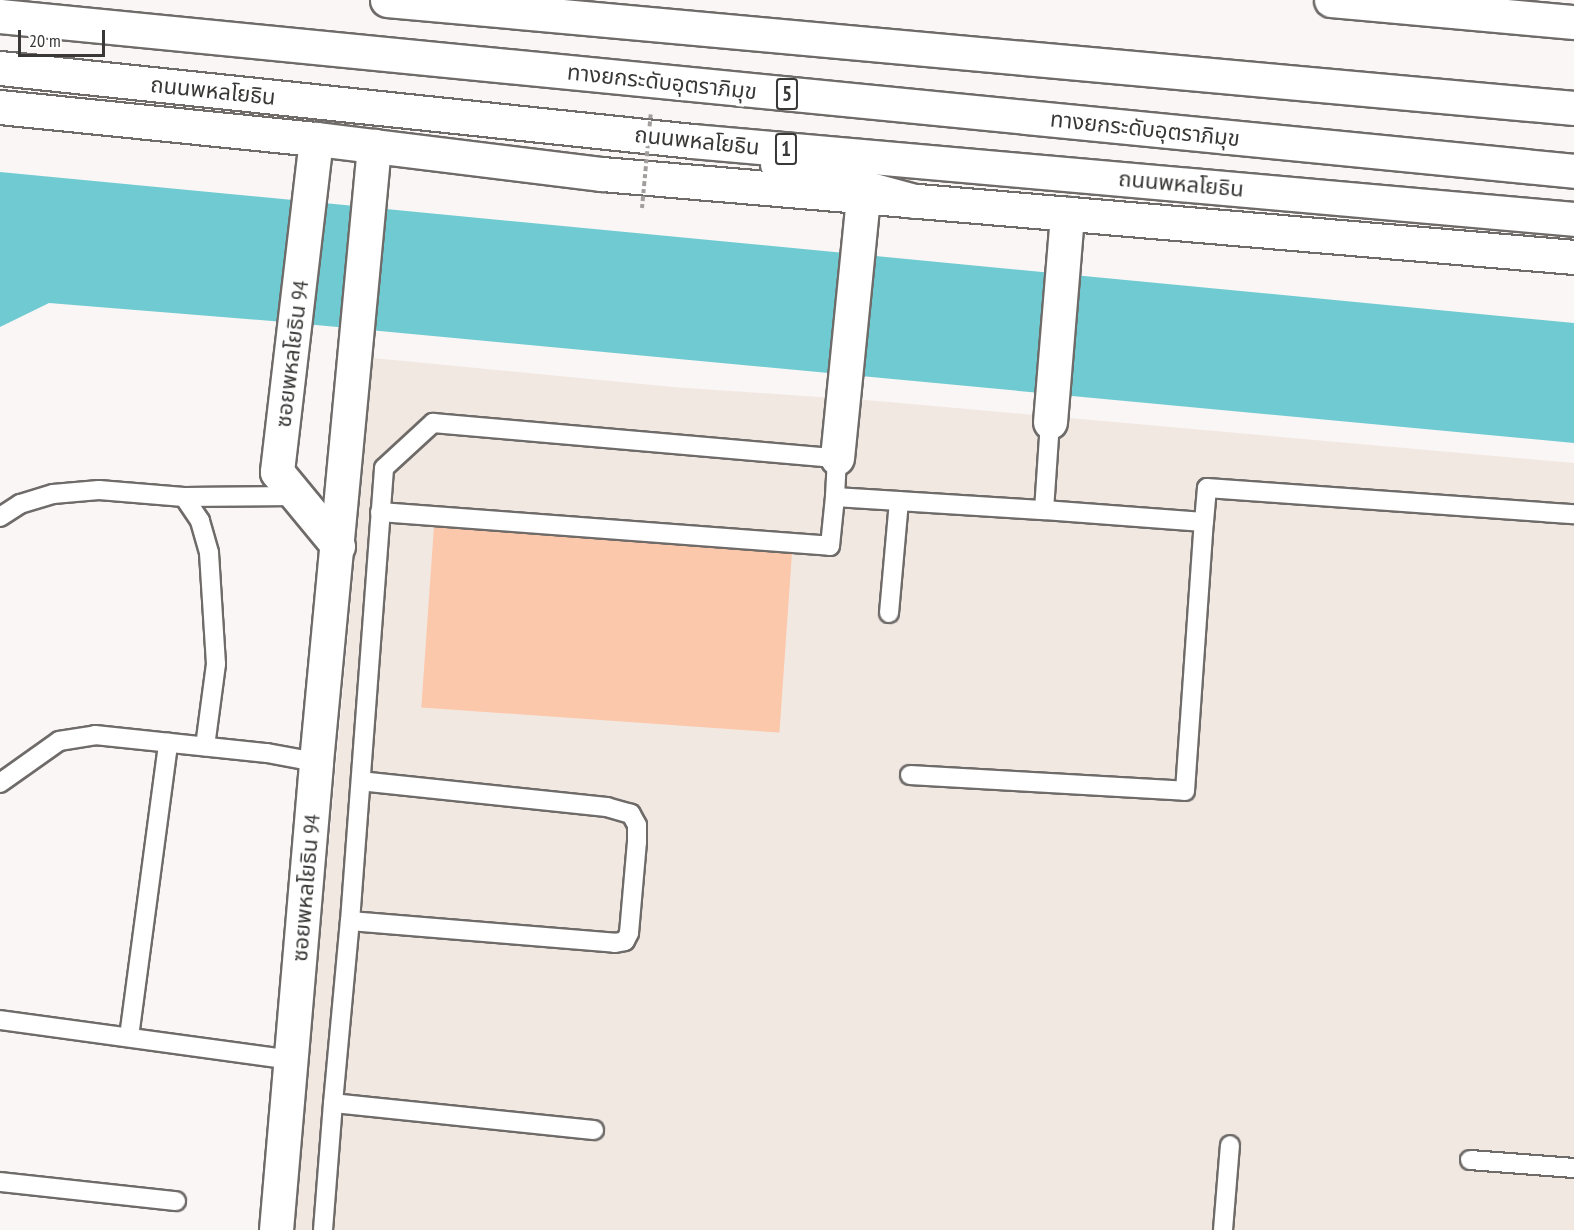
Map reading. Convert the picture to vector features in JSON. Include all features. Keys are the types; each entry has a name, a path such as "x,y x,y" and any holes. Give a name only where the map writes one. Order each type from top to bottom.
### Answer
{"main road":[{"path":"387,0 1574,106"},
{"path":"436,0 1574,106"},
{"path":"1331,0 1574,22"},
{"name":"ทางยกระดับอุตราภิมุข","path":"0,16 1574,171"},
{"name":"ถนนพหลโยธิน","path":"0,68 692,141 1574,219"},
{"name":"ถนนพหลโยธิน","path":"0,107 315,139 861,209 914,201 1067,228 1574,257"},
{"name":"ซอยพหลโยธิน 94","path":"315,139 311,195 276,472 338,546"},
{"path":"692,141 914,201"},
{"name":"ซอยพหลโยธิน 94","path":"276,1230 316,762 374,146"},
{"path":"837,458 861,209"},
{"path":"1050,422 1067,228"}],"lane":[{"path":"1044,510 1050,422"},
{"path":"323,1230 350,921 380,512 384,468 433,423 837,458 830,546 380,512"},
{"path":"910,775 1185,790 1207,488 1574,514"},
{"path":"0,517 20,504 53,494 99,490 184,497 296,496"},
{"path":"184,497 200,521 209,553 216,664 205,746"},
{"path":"835,497 1204,522"},
{"path":"889,613 899,501"},
{"path":"0,783 59,741 95,735 205,746 316,762"},
{"path":"129,1037 168,743"},
{"path":"350,921 615,943 625,941 629,933 637,842 637,825 631,814 607,807 360,781"},
{"path":"0,1020 292,1060"},
{"path":"333,1103 594,1130"},
{"path":"1223,1230 1230,1145"},
{"path":"1470,1160 1574,1168"},
{"path":"0,1182 176,1201"}],"shaded area":[{"path":"373,358 673,387 878,401 1574,463 1574,1230 294,1230"}],"water":[{"path":"0,172 1574,323 1574,443 284,322 49,303 0,327"}],"building":[{"path":"434,526 792,551 779,733 421,708"}]}
